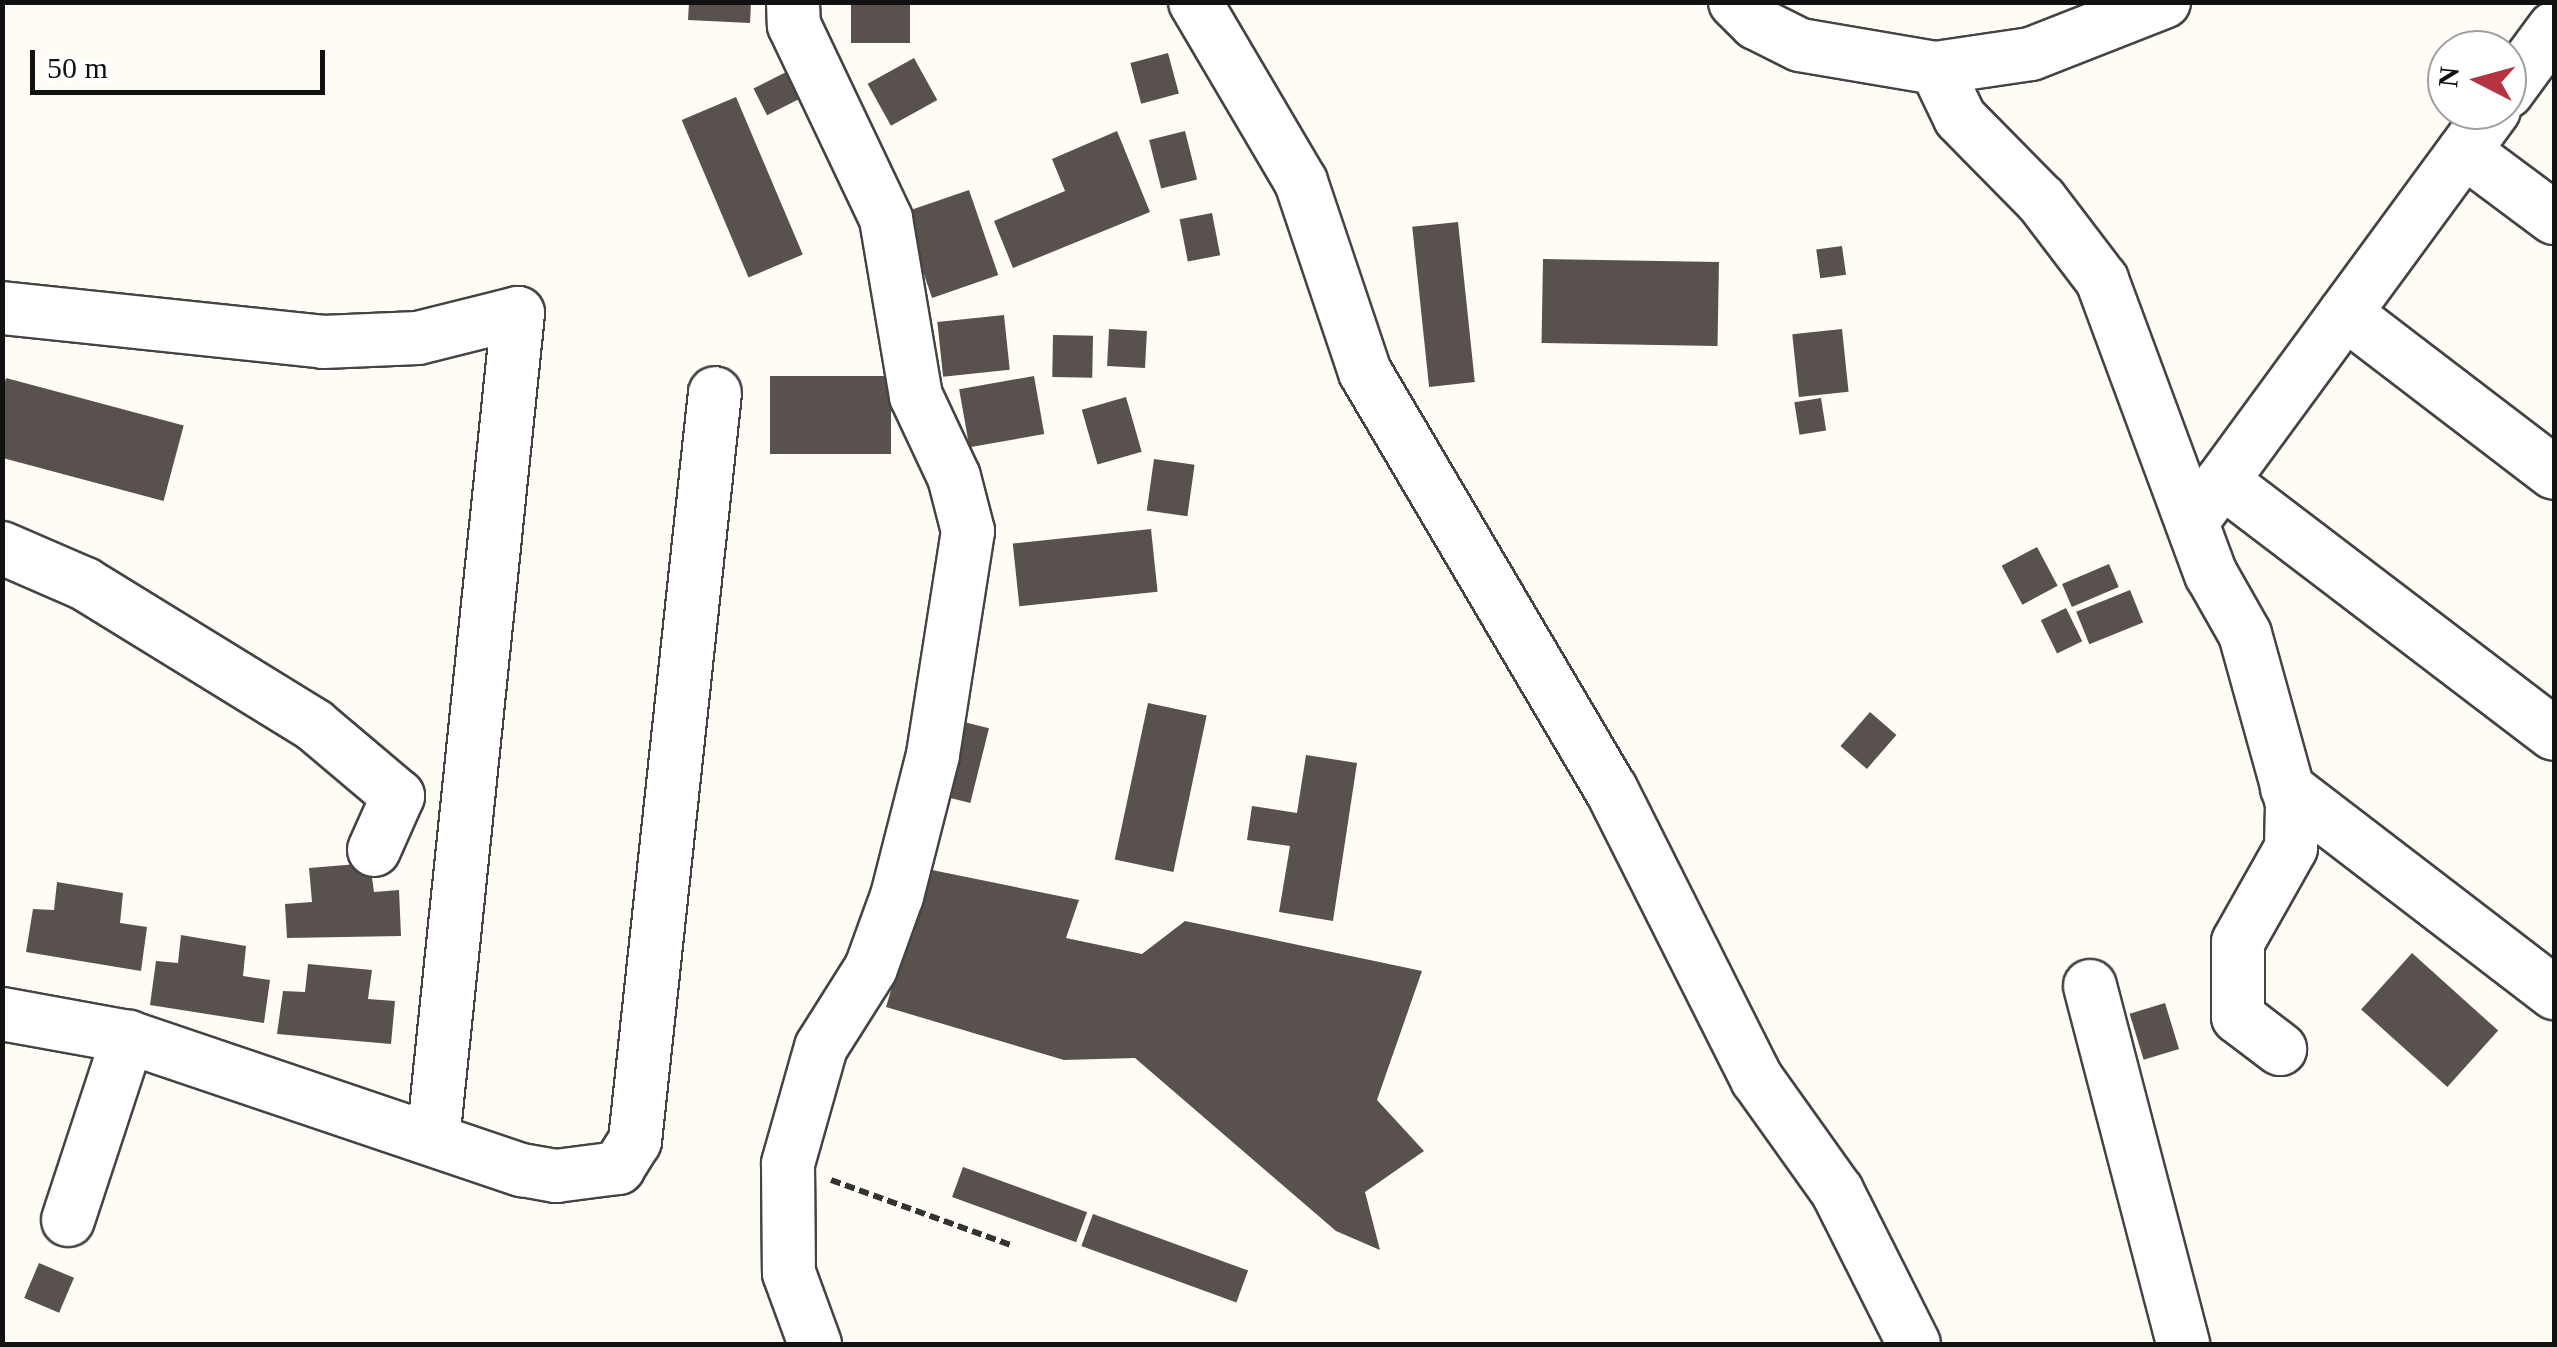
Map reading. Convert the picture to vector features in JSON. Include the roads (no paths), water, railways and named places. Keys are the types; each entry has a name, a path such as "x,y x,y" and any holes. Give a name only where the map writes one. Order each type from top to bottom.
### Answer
{"street":[{"path":"792,2 794,25 886,219 916,396 954,478 968,531 933,755 896,896 871,968 821,1047 788,1164 788,1273 815,1344"},
{"path":"1195,2 1301,182 1365,372 1611,789 1757,1079 1837,1190 1914,1344"},
{"path":"1735,2 1756,23 1800,45 1936,68 2031,54 2164,2"},
{"path":"2527,65 2554,28"},
{"path":"1936,68 1960,118 2041,200 2102,280 2207,502 2211,574 2245,634 2287,788 2291,848 2238,942 2238,1017 2280,1050"},
{"path":"2207,502 2479,130 2554,218"},
{"path":"2,308 323,342 418,338 518,314 433,1140"},
{"path":"2344,313 2554,473"},
{"path":"2,1014 128,1037 433,1140 556,1176 618,1168 630,1157 715,393"},
{"path":"2207,502 2554,734"},
{"path":"2,548 86,584 314,725 398,796 374,850"},
{"path":"2287,788 2554,992"},
{"path":"2090,986 2182,1344"},
{"path":"68,1220 128,1037"}]}
